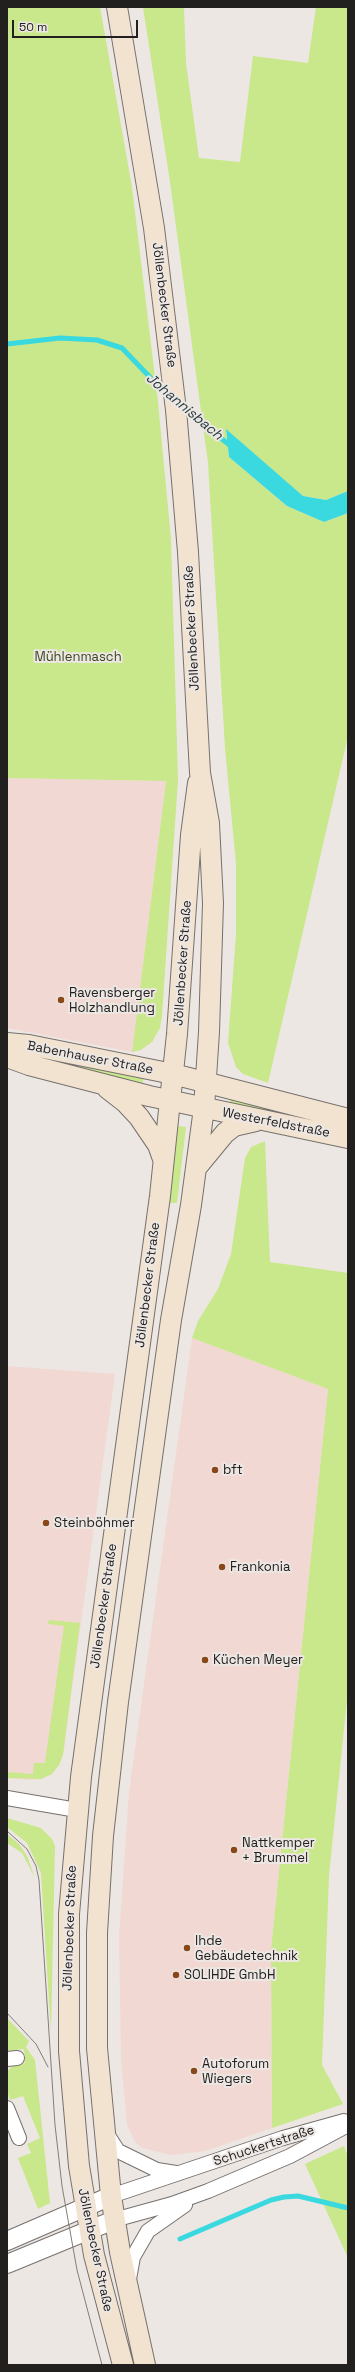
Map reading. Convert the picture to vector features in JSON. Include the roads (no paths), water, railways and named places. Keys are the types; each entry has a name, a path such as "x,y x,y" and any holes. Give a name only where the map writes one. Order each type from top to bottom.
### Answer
{"main road":[{"name":"Jöllenbecker Straße","path":"117,7 139,130 168,334 185,495 200,773 209,823 213,903 204,1108 156,1422 116,1717 98,1905 96,1992 97,2048 103,2124 114,2220 130,2301 146,2365"},
{"name":"Jöllenbecker Straße","path":"123,2365 105,2301 89,2230 73,2112 68,2017 69,1914 78,1810 164,1161 173,1074 191,835 200,773"},
{"name":"Babenhauser Straße","path":"7,1043 29,1045 206,1082"},
{"name":"Babenhauser Straße","path":"7,1057 101,1084 204,1108"},
{"name":"Westerfeldstraße","path":"206,1082 348,1119"},
{"path":"101,1084 125,1102 140,1117 158,1145 164,1161"},
{"name":"Westerfeldstraße","path":"204,1108 348,1138"},
{"path":"196,1167 209,1150 234,1126 262,1121"},
{"path":"78,1810 106,1813"}],"street":[{"path":"7,1798 78,1810"},
{"path":"7,2108 19,2138"},
{"name":"Schuckertstraße","path":"111,2196 283,2138 348,2120"},
{"name":"Schuckertstraße","path":"103,2124 109,2138 118,2151 157,2170 180,2173"},
{"name":"Schuckertstraße","path":"114,2220 172,2204 208,2191 290,2156 348,2125"},
{"name":"Schuckertstraße","path":"130,2301 129,2279 133,2257 146,2235 168,2215 208,2191"},
{"path":"7,2241 111,2196"},
{"path":"7,2264 114,2220"}],"water":[{"path":"226,429 303,496 326,500 348,491 348,513 324,522 287,506 229,457"}],"waterway":[{"name":"Johannisbach","path":"7,344 60,338 97,340 122,348 168,396"},
{"name":"Johannisbach","path":"182,407 232,447"},
{"path":"180,2239 271,2200 284,2197 298,2196 348,2208"}],"tram line":[{"path":"7,1831 27,1849 36,1866 39,1880 55,2125 62,2186 77,2270 102,2365"},
{"path":"7,2013 36,2044 48,2067"}],"place":[{"name":"Ravensberger Holzhandlung","path":"61,1000"},
{"name":"bft","path":"215,1470"},
{"name":"Steinböhmer","path":"46,1523"},
{"name":"Frankonia","path":"222,1567"},
{"name":"Küchen Meyer","path":"205,1660"},
{"name":"Nattkemper + Brummel","path":"234,1850"},
{"name":"Ihde Gebäudetechnik","path":"187,1948"},
{"name":"SOLIHDE GmbH","path":"176,1975"},
{"name":"Autoforum Wiegers","path":"194,2071"}],"park label":[{"name":"Mühlenmasch","path":"78,657"}]}
